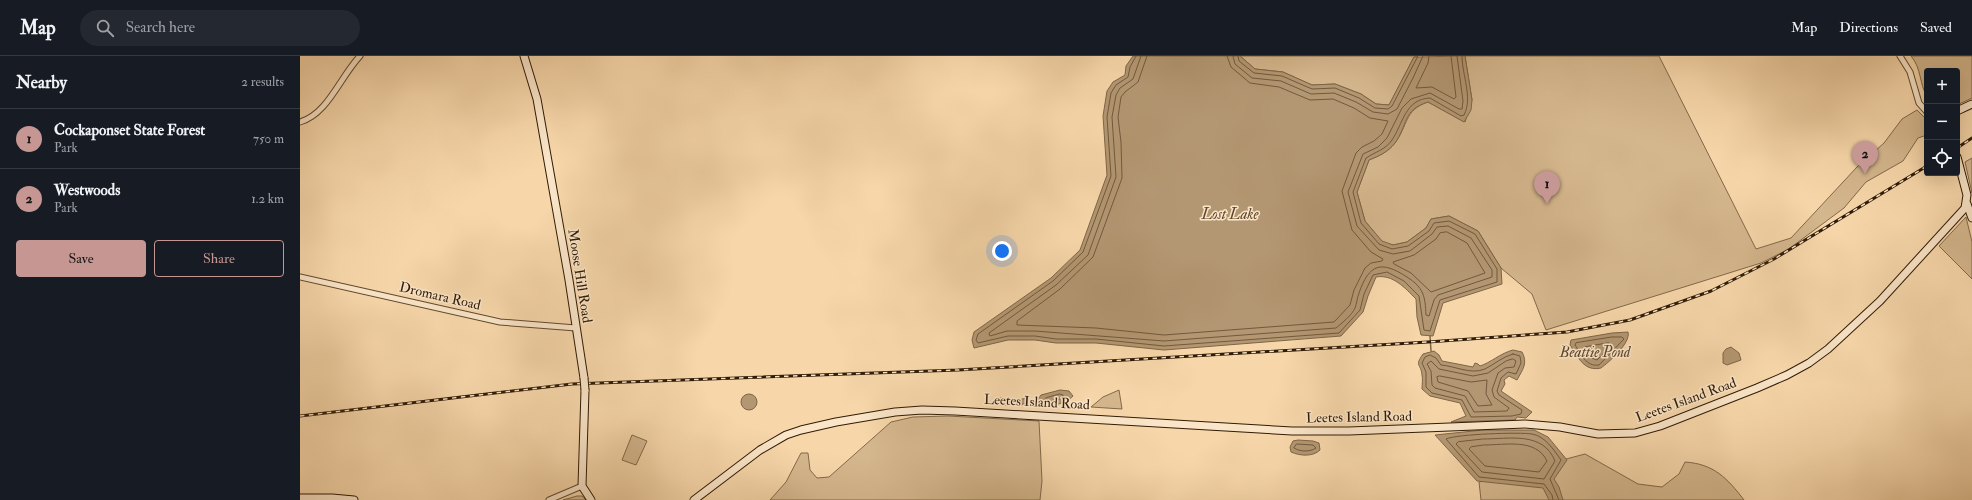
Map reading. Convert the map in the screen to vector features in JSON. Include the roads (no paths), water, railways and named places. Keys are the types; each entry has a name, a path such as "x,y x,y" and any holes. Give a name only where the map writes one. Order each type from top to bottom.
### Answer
{"main road":[{"name":"Moose Hill Road","path":"524,56 537,99 569,280 584,378 585,390 582,486"},
{"path":"1960,110 1972,104"},
{"path":"1960,167 1966,188 1967,204 1972,218"},
{"name":"Leetes Island Road","path":"694,500 760,450 794,432 836,422 907,411 970,411 1292,431 1349,431 1525,424 1560,427 1598,434 1624,434 1648,430 1781,378 1817,357 1889,292 1961,214 1967,204"},
{"path":"582,486 591,500"},
{"path":"300,498 354,500"}],"street":[{"path":"300,122 310,119 322,109 335,88 360,56"},
{"path":"1900,56 1910,72 1919,103 1924,109"},
{"name":"Dromara Road","path":"300,277 500,322 576,328"},
{"path":"549,500 582,486"}],"water":[{"name":"Lost Lake","path":"1133,56 1240,56 1255,69 1283,72 1312,85 1335,84 1361,94 1376,104 1389,105 1414,57 1465,56 1472,100 1471,110 1464,122 1428,102 1420,105 1410,114 1395,143 1383,153 1369,160 1357,192 1365,221 1382,241 1393,245 1407,242 1426,228 1431,219 1449,216 1478,231 1501,268 1502,284 1443,303 1433,336 1421,335 1417,317 1416,299 1408,290 1393,280 1376,277 1363,312 1341,336 1164,350 1096,343 1056,343 1035,340 1008,340 974,348 972,340 974,332 1051,278 1080,250 1107,175 1103,116 1107,91 1113,82 1125,75 1126,66"},
{"name":"Beattie Pond","path":"1628,332 1628,336 1623,347 1601,368 1595,369 1586,366 1579,359 1570,345 1571,340 1612,333"},
{"path":"1731,347 1739,353 1741,360 1727,365 1723,363 1723,353 1726,349"},
{"path":"1513,350 1522,352 1525,363 1517,380 1509,376 1504,380 1505,384 1501,391 1532,412 1526,418 1517,417 1515,420 1451,422 1466,416 1460,403 1430,396 1422,389 1422,377 1418,363 1423,354 1434,351 1439,355 1442,361 1473,367 1475,363 1480,366 1504,353"},
{"path":"1060,390 1069,391 1073,396 1066,401 1057,404 1043,405 1039,403 1038,399 1041,395"},
{"path":"749,394 755,396 757,402 755,408 749,410 743,408 741,402 743,396"},
{"path":"1000,398 1018,400 1027,398 1028,402 1021,405 1001,405"},
{"path":"1483,430 1534,430 1548,437 1567,460 1554,479 1559,487 1563,500 1549,500 1543,488 1477,481 1435,435"},
{"path":"1298,440 1319,443 1320,450 1310,455 1291,452 1290,447 1293,441"}],"waterway":[{"path":"1430,336 1431,351"}],"railway":[{"path":"1960,146 1972,138"},
{"path":"300,416 572,384 958,370 1428,342 1567,332 1630,320 1711,291 1774,259 1924,168"}],"place":[{"name":"Westwoods","path":"1865,174"},
{"name":"Cockaponset State Forest","path":"1547,204"}]}
